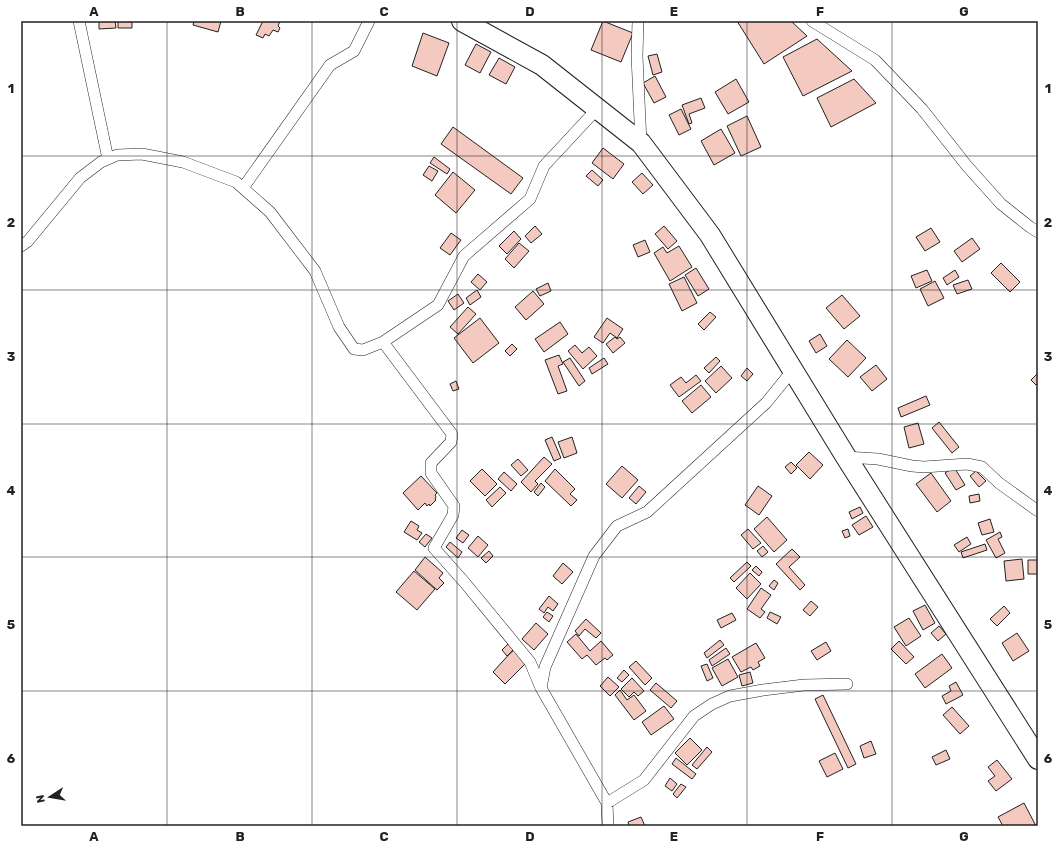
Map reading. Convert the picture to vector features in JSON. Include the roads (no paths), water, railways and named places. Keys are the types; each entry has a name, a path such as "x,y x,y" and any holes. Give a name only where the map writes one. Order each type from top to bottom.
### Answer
{"highway":[{"path":"462,21 542,65 641,143 710,235 792,371 1038,759"}],"street":[{"path":"79,21 108,159"},
{"path":"243,188 330,65 354,52 368,21"},
{"path":"638,21 637,56 641,143"},
{"path":"812,21 875,60 922,109 967,166 1001,204 1038,232"},
{"path":"21,246 28,241 80,178 101,162 117,155 142,154 183,162 236,182 270,212 315,271 339,327 354,349 363,350 383,342 438,305 464,256 530,199 544,166 598,109"},
{"path":"383,342 452,434 451,442 430,463 430,473 454,506 452,515 434,548 530,662 541,688 607,803 608,826"},
{"path":"541,688 545,667 594,556 617,526 647,512 766,403 792,371"},
{"path":"846,457 878,459 924,467 967,464 982,467 999,483 1038,511"},
{"path":"607,803 644,780 694,716 712,704 730,696 763,690 804,685 847,684"}]}
